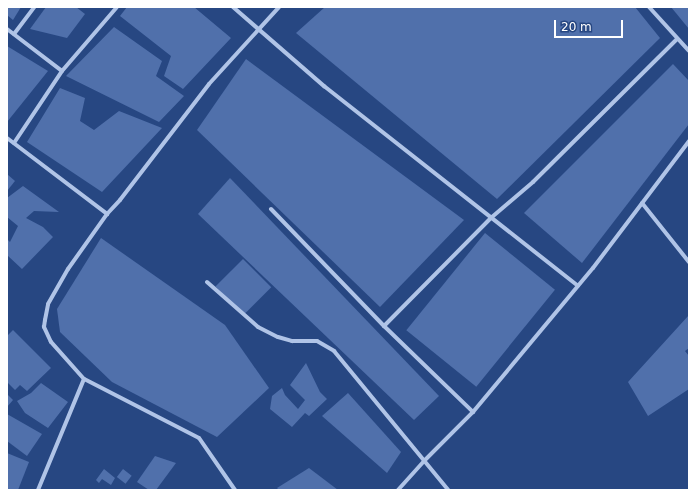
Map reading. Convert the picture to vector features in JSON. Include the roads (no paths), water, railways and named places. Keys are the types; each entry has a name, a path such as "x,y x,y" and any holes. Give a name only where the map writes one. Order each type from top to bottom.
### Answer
{"street":[{"path":"14,34 34,7"},
{"path":"14,142 62,71 117,7"},
{"path":"233,7 257,30 324,86 578,286"},
{"path":"235,490 199,438 84,379 50,342 44,327 48,304 68,269 107,214 120,200 209,84 257,30 280,7"},
{"path":"649,7 689,51"},
{"path":"7,29 62,71"},
{"path":"384,326 492,218 533,182 677,39"},
{"path":"7,138 107,214"},
{"path":"398,490 424,461 473,412 594,268 689,141"},
{"path":"642,203 689,262"},
{"path":"271,209 384,326 473,412"},
{"path":"207,282 258,327 278,337 292,340 317,341 334,351 448,490"},
{"path":"38,490 84,379"}]}
